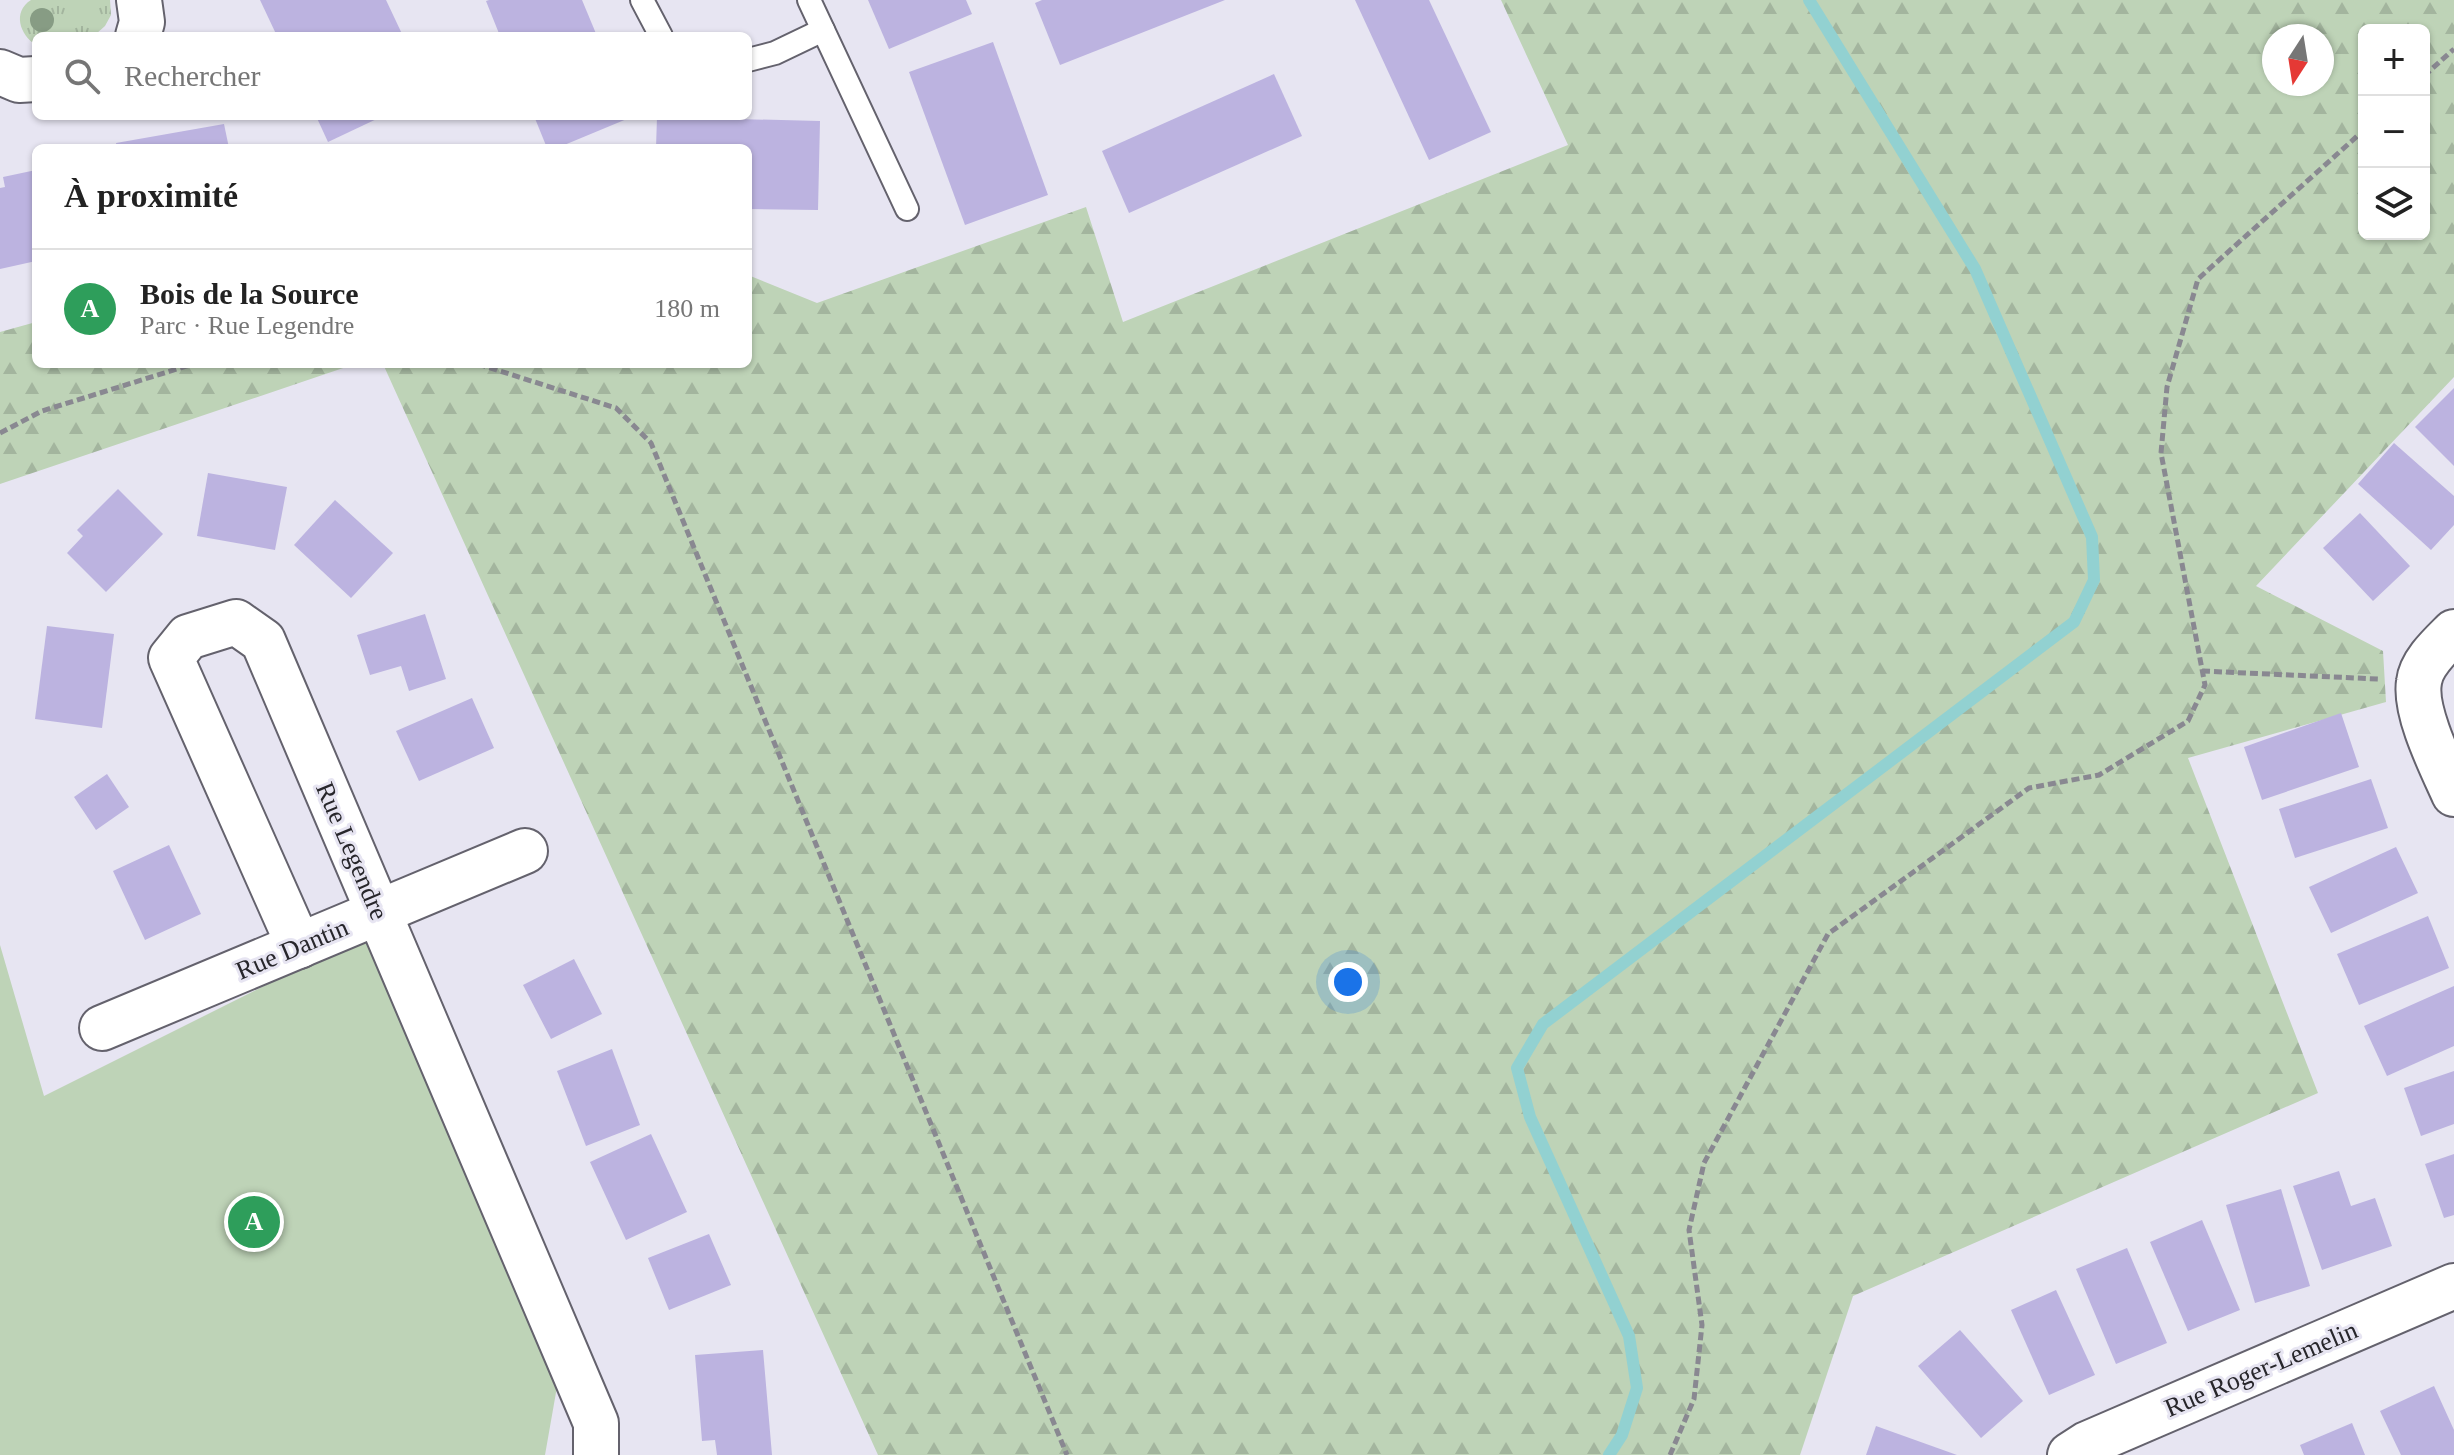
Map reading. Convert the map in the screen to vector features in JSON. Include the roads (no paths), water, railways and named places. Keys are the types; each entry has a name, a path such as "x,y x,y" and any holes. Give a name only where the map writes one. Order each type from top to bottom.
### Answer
{"street":[{"path":"139,0 142,22 139,32"},
{"path":"0,72 19,80 32,79"},
{"name":"Rue Legendre","path":"299,946 171,658 188,637 236,622 263,641 596,1423 596,1455"},
{"path":"2454,632 2435,651 2419,681 2420,704 2432,744 2454,794"},
{"name":"Rue Dantin","path":"102,1028 525,851"},
{"name":"Rue Roger-Lemelin","path":"2070,1455 2087,1444 2454,1286"}],"lane":[{"path":"642,0 659,32"},
{"path":"809,0 907,209"},
{"path":"752,59 775,53 823,30"}],"waterway":[{"path":"1609,1455 1622,1435 1637,1388 1629,1336 1530,1117 1517,1068 1543,1024 2074,622 2094,580 2092,537 1975,269 1809,0"}],"place":[{"name":"Bois de la Source","path":"254,1222"}]}
